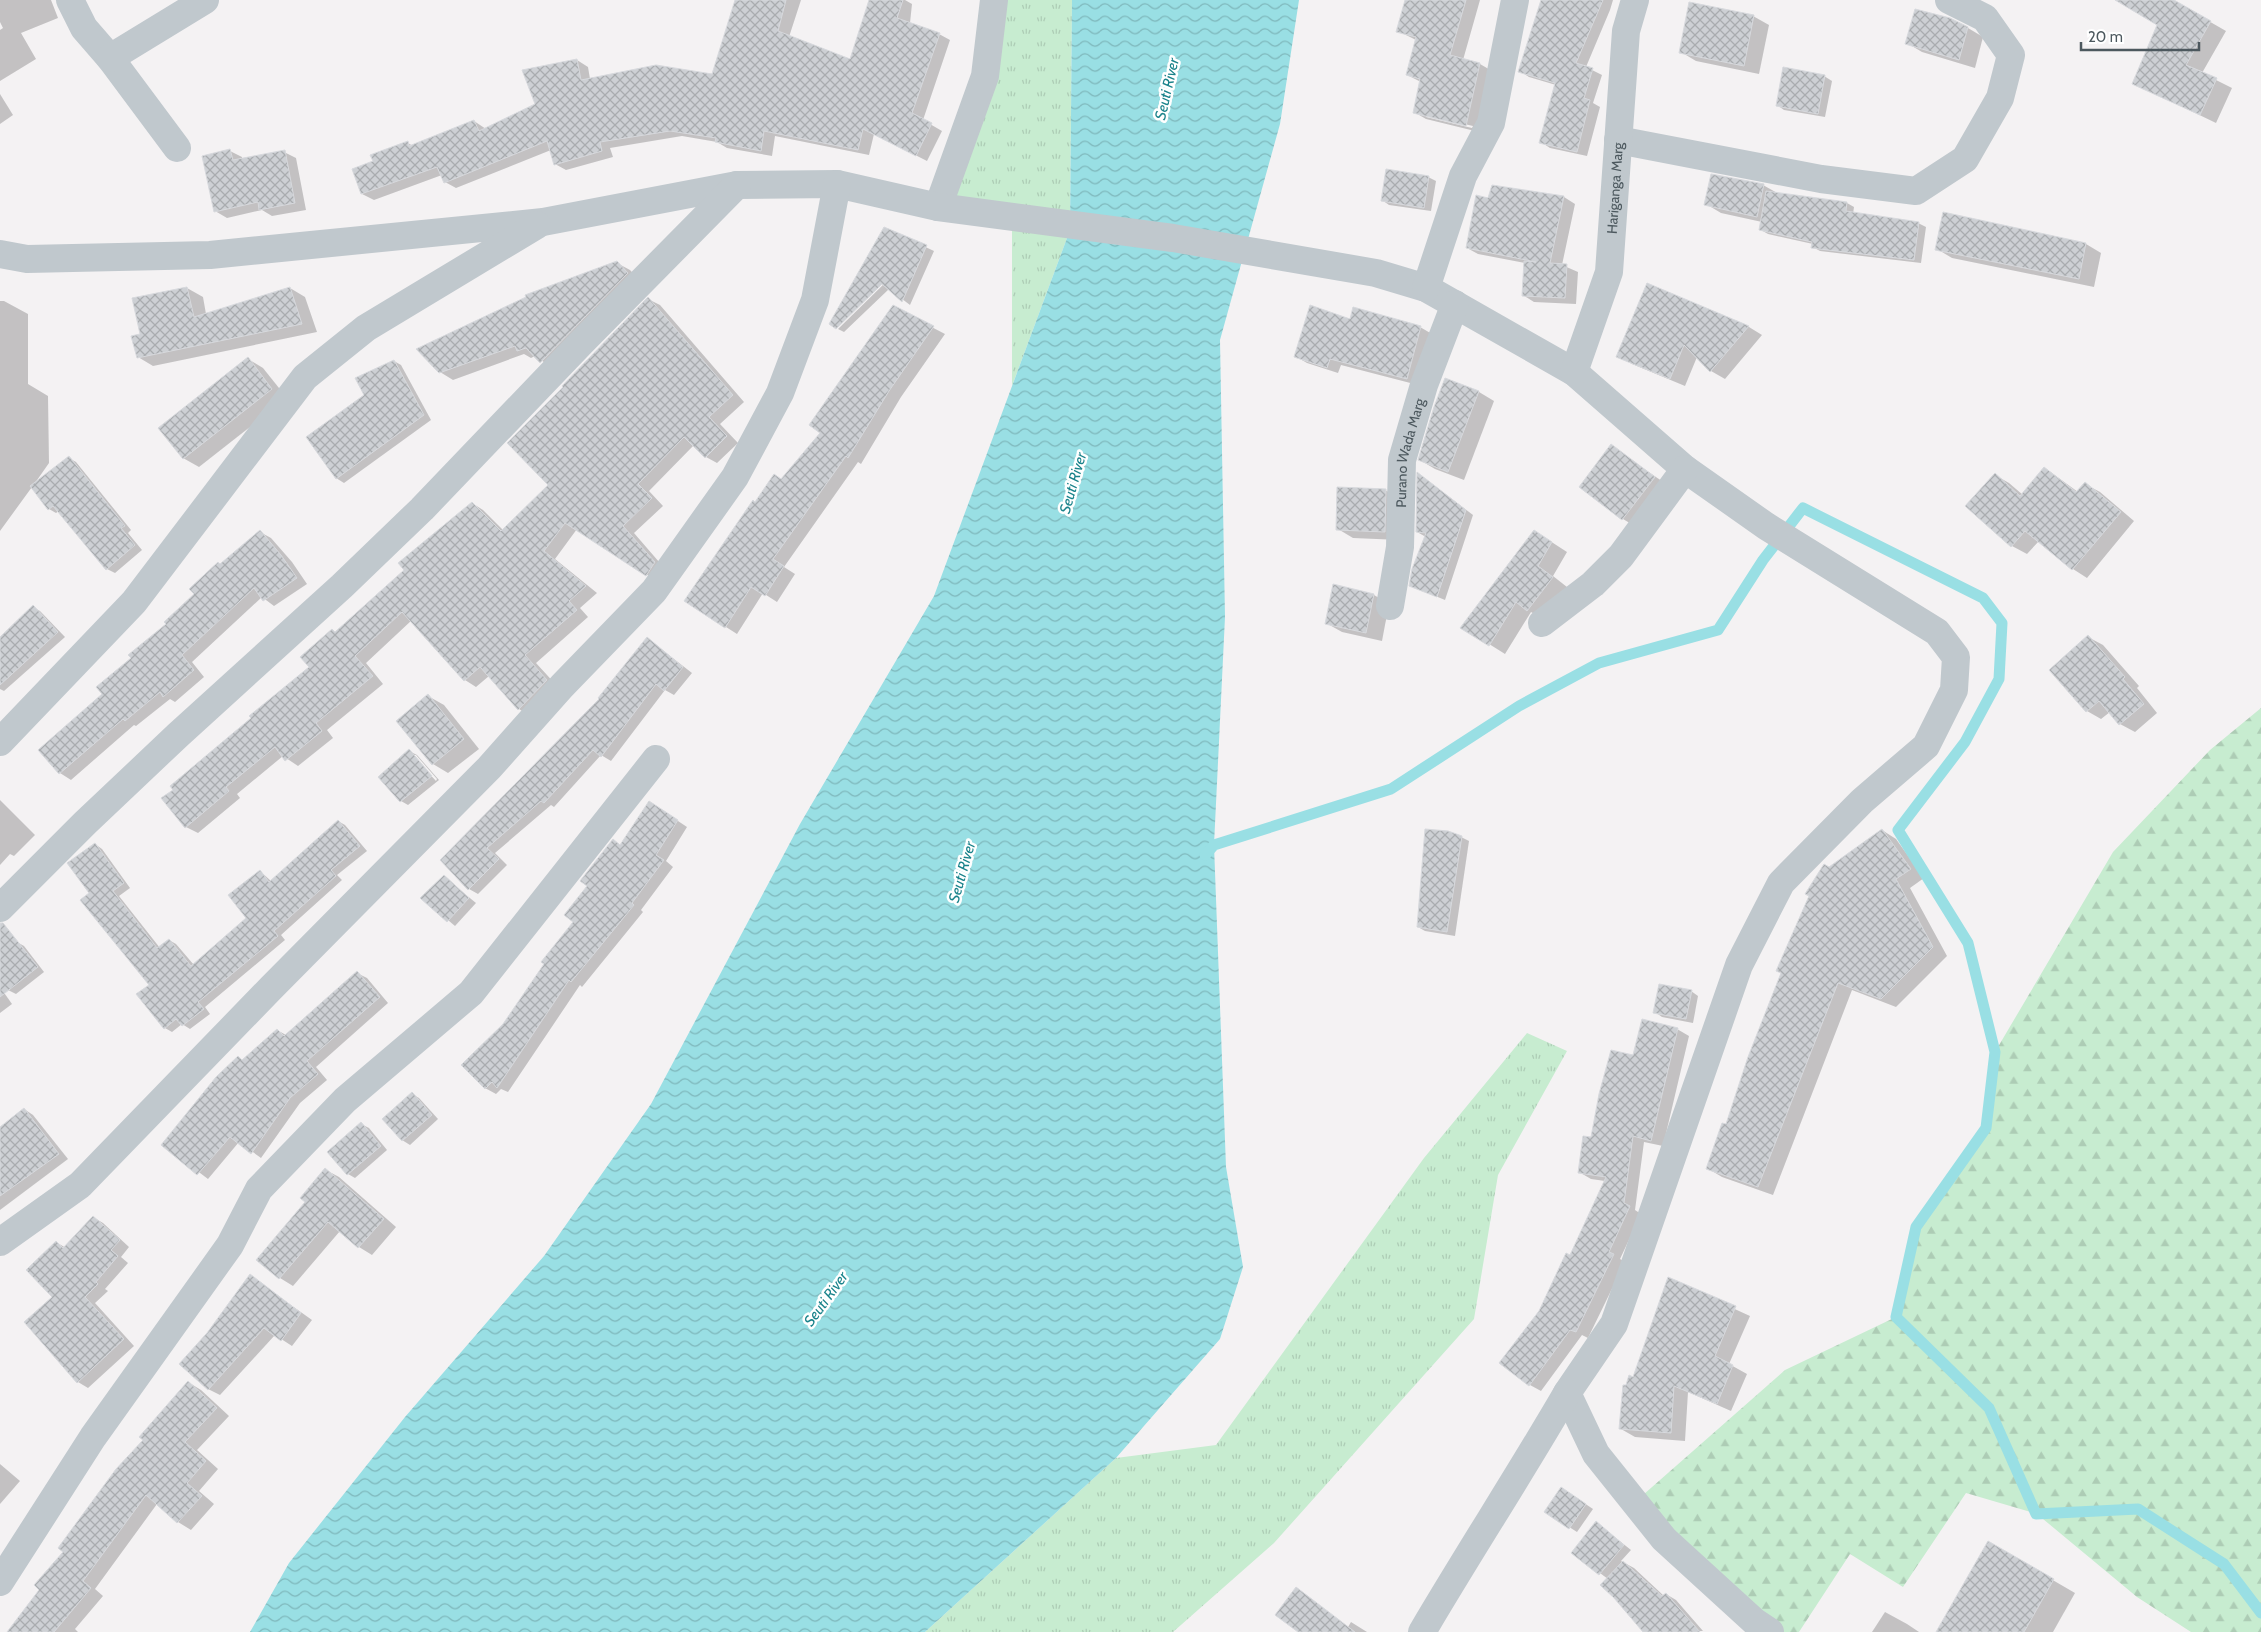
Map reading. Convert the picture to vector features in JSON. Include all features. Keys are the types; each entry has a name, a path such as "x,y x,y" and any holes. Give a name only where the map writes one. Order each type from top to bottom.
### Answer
{"street":[{"path":"70,0 84,28 110,58 177,148"},
{"path":"110,58 205,0"},
{"path":"938,207 985,76 994,0"},
{"path":"1426,288 1463,176 1491,123 1515,0"},
{"name":"Hariganga Marg","path":"1574,372 1608,272 1626,31 1635,0"},
{"path":"1618,140 1820,179 1916,191 1965,159 2000,98 2011,56 1985,18 1949,0"},
{"path":"0,1242 80,1186 271,988 489,768 562,686 654,591 735,477 780,393 815,300 837,184"},
{"path":"0,254 27,259 210,256 543,222 736,185 837,184 938,207 1173,238 1376,273 1426,288 1574,372 1685,469 1766,526 1937,632 1956,657 1954,690 1926,746 1862,800 1781,883 1739,965 1614,1324 1567,1393 1520,1474 1469,1552 1422,1632"},
{"path":"0,908 164,748 335,592 422,509 736,185"},
{"path":"0,742 134,602 306,377 366,328 543,222"},
{"name":"Purano Wada Marg","path":"1390,606 1400,547 1402,460 1424,385 1455,304"},
{"path":"1542,623 1593,584 1621,556 1685,469"},
{"path":"0,1582 94,1438 230,1245 259,1189 345,1100 471,993 656,759"},
{"path":"1567,1393 1596,1454 1664,1539 1755,1622 1770,1632"}],"green space":[{"path":"994,0 1072,0 1070,230 1012,386 1012,218 938,207"},
{"path":"2261,708 2261,1632 2191,1632 2137,1597 2037,1514 1966,1493 1903,1587 1850,1554 1799,1632 1770,1632 1635,1502 1785,1370 1896,1317 1916,1227 1986,1128 1995,1052 2113,852 2210,750"},
{"path":"1527,1033 1567,1051 1498,1175 1474,1319 1274,1543 1173,1632 925,1632 1116,1458 1216,1445 1424,1158"}],"water":[{"name":"Seuti River","path":"1072,0 1299,0 1280,124 1220,340 1225,617 1214,845 1226,1167 1243,1267 1220,1339 1116,1458 925,1632 250,1632 289,1563 405,1417 544,1256 651,1104 800,824 934,596 1070,230"}],"building":[{"path":"735,0 786,0 778,31 850,59 869,0 903,0 897,18 940,33 912,113 932,123 916,156 863,129 858,150 764,131 761,151 715,142 716,138 670,131 600,142 602,151 554,165 547,141 444,183 437,167 361,194 352,169 373,161 370,155 408,141 409,146 474,120 479,131 535,104 522,70 577,59 581,80 656,65 712,74"},
{"path":"1405,0 1466,0 1450,55 1480,63 1466,126 1413,113 1420,79 1406,75 1416,37 1396,32"},
{"path":"1541,0 1603,0 1576,63 1593,68 1584,98 1590,100 1577,152 1539,143 1555,83 1518,72"},
{"path":"2115,0 2174,0 2211,21 2186,65 2217,78 2200,115 2132,84 2157,25"},
{"path":"1689,2 1754,15 1744,66 1679,53"},
{"path":"1915,9 1950,18 1968,27 1959,60 1905,44"},
{"path":"1783,67 1825,75 1818,114 1776,106"},
{"path":"230,149 233,160 285,150 295,203 259,210 258,202 214,212 202,156"},
{"path":"1386,169 1429,176 1424,208 1381,201"},
{"path":"1711,174 1764,184 1757,217 1704,205"},
{"path":"1492,185 1564,196 1550,263 1567,264 1565,298 1522,296 1524,261 1536,262 1466,248 1476,195 1488,198"},
{"path":"1766,191 1847,202 1846,211 1919,222 1914,260 1811,248 1812,242 1759,230"},
{"path":"1943,212 2086,243 2079,279 1935,250"},
{"path":"884,227 927,245 902,302 882,284 836,329 829,324"},
{"path":"617,261 628,273 540,363 526,348 517,351 515,346 439,373 416,349 526,297 525,295"},
{"path":"1647,283 1749,326 1710,372 1684,345 1670,379 1616,357"},
{"path":"187,287 194,317 290,287 302,324 137,358 131,336 140,334 132,298"},
{"path":"648,297 733,395 709,417 727,436 705,458 684,437 638,484 652,498 623,526 655,562 646,576 565,523 544,551 586,586 569,601 577,610 525,655 547,680 518,710 480,667 464,681 402,612 355,656 373,676 316,723 322,731 285,761 275,747 226,787 229,791 185,828 161,798 173,790 170,786 251,718 249,716 309,667 300,657 332,629 335,632 404,570 398,563 472,502 501,531 548,485 507,443"},
{"path":"893,305 934,326 889,391 848,458 846,456 773,559 784,566 765,596 751,587 725,628 684,601 753,500 755,502 774,474 781,479 820,433 809,425"},
{"path":"1310,305 1350,319 1353,307 1421,326 1407,379 1330,359 1327,368 1294,357"},
{"path":"248,357 272,389 183,459 158,428"},
{"path":"394,360 424,415 336,479 306,437 364,395 355,378"},
{"path":"1445,378 1479,391 1448,472 1418,460"},
{"path":"1611,444 1655,477 1622,520 1579,487"},
{"path":"69,456 125,526 121,528 135,545 106,570 53,506 48,510 30,486"},
{"path":"2044,467 2076,492 2085,482 2121,512 2072,570 2025,531 2011,547 1965,506 1995,473 2020,496"},
{"path":"1417,472 1466,510 1437,597 1409,586 1412,569 1426,533 1416,532"},
{"path":"1337,487 1386,489 1385,532 1336,530"},
{"path":"260,530 297,578 263,601 254,588 182,655 194,670 163,697 160,692 125,721 123,719 59,774 38,750 102,694 96,687 131,658 128,655 166,624 164,622 194,594 189,589 218,562 220,564"},
{"path":"1534,530 1552,542 1538,566 1553,577 1527,611 1516,602 1489,646 1460,628"},
{"path":"1333,584 1374,594 1366,633 1325,624"},
{"path":"33,605 58,632 0,685 0,637"},
{"path":"2088,635 2125,677 2123,679 2144,704 2119,725 2099,701 2086,712 2049,670"},
{"path":"647,637 683,667 664,691 656,684 601,757 593,750 544,803 541,801 487,848 499,859 468,890 440,860 599,699"},
{"path":"428,694 464,739 432,765 396,721"},
{"path":"409,749 432,776 400,802 378,777"},
{"path":"649,801 678,820 656,855 664,860 632,903 634,905 571,982 569,980 497,1088 492,1082 485,1089 461,1065 503,1024 544,964 541,962 573,922 564,915 587,886 580,881 613,839 620,845"},
{"path":"338,820 360,846 331,870 336,876 274,931 278,936 198,1002 204,1009 182,1026 176,1019 164,1029 136,994 149,985 80,900 89,893 67,863 95,843 124,883 113,891 157,948 169,939 191,966 246,918 228,895 260,870 269,882"},
{"path":"1425,829 1448,831 1462,836 1447,932 1417,927"},
{"path":"1882,829 1911,869 1896,879 1933,947 1881,999 1838,983 1758,1187 1706,1169 1722,1123 1726,1124 1748,1057 1781,973 1776,971 1809,896 1805,894 1824,864 1829,867"},
{"path":"444,875 469,898 447,922 420,898"},
{"path":"0,923 3,923 38,967 0,997"},
{"path":"357,971 380,997 307,1061 318,1074 290,1098 251,1154 230,1137 197,1175 161,1145 216,1077 238,1056 242,1060 277,1029 284,1036"},
{"path":"1659,984 1692,990 1686,1019 1653,1013"},
{"path":"1642,1019 1678,1028 1651,1141 1633,1136 1624,1203 1630,1206 1609,1252 1614,1254 1576,1332 1570,1330 1529,1386 1499,1363 1539,1311 1566,1253 1570,1255 1606,1177 1578,1173 1583,1136 1591,1137 1599,1094 1611,1050 1633,1055"},
{"path":"412,1092 432,1115 402,1141 382,1119"},
{"path":"24,1108 59,1154 0,1196 0,1127"},
{"path":"361,1122 381,1146 347,1175 327,1152"},
{"path":"325,1168 384,1219 358,1248 328,1222 279,1279 256,1260 305,1202 300,1198"},
{"path":"93,1216 120,1240 111,1250 118,1256 96,1282 98,1284 85,1297 124,1339 77,1383 24,1322 52,1297 26,1270 56,1241 63,1248"},
{"path":"250,1274 301,1313 281,1341 264,1328 208,1390 179,1364 207,1333"},
{"path":"1668,1277 1736,1306 1715,1356 1733,1365 1717,1404 1674,1386 1671,1433 1619,1429 1623,1385 1626,1385 1629,1375 1633,1377"},
{"path":"188,1381 217,1408 185,1442 206,1461 187,1483 202,1496 177,1523 146,1495 83,1581 91,1588 54,1632 7,1632 39,1590 34,1585 63,1552 58,1548 116,1469 143,1440 139,1437"},
{"path":"1561,1487 1586,1504 1569,1529 1544,1512"},
{"path":"1596,1521 1624,1545 1599,1575 1571,1553"},
{"path":"1988,1541 2054,1579 2024,1632 1936,1632"},
{"path":"1623,1561 1662,1596 1666,1593 1700,1632 1643,1632 1614,1598 1600,1585"},
{"path":"1296,1587 1355,1632 1298,1632 1275,1615"}],"waterway":[{"path":"1205,855 1214,845 1391,789 1519,706 1599,663 1718,630 1763,560 1803,508 1983,598 2002,623 1999,679 1965,742 1898,830 1968,943 1995,1052 1986,1128 1916,1227 1896,1317 1989,1408 2036,1514 2138,1509 2224,1564 2261,1613"}]}
